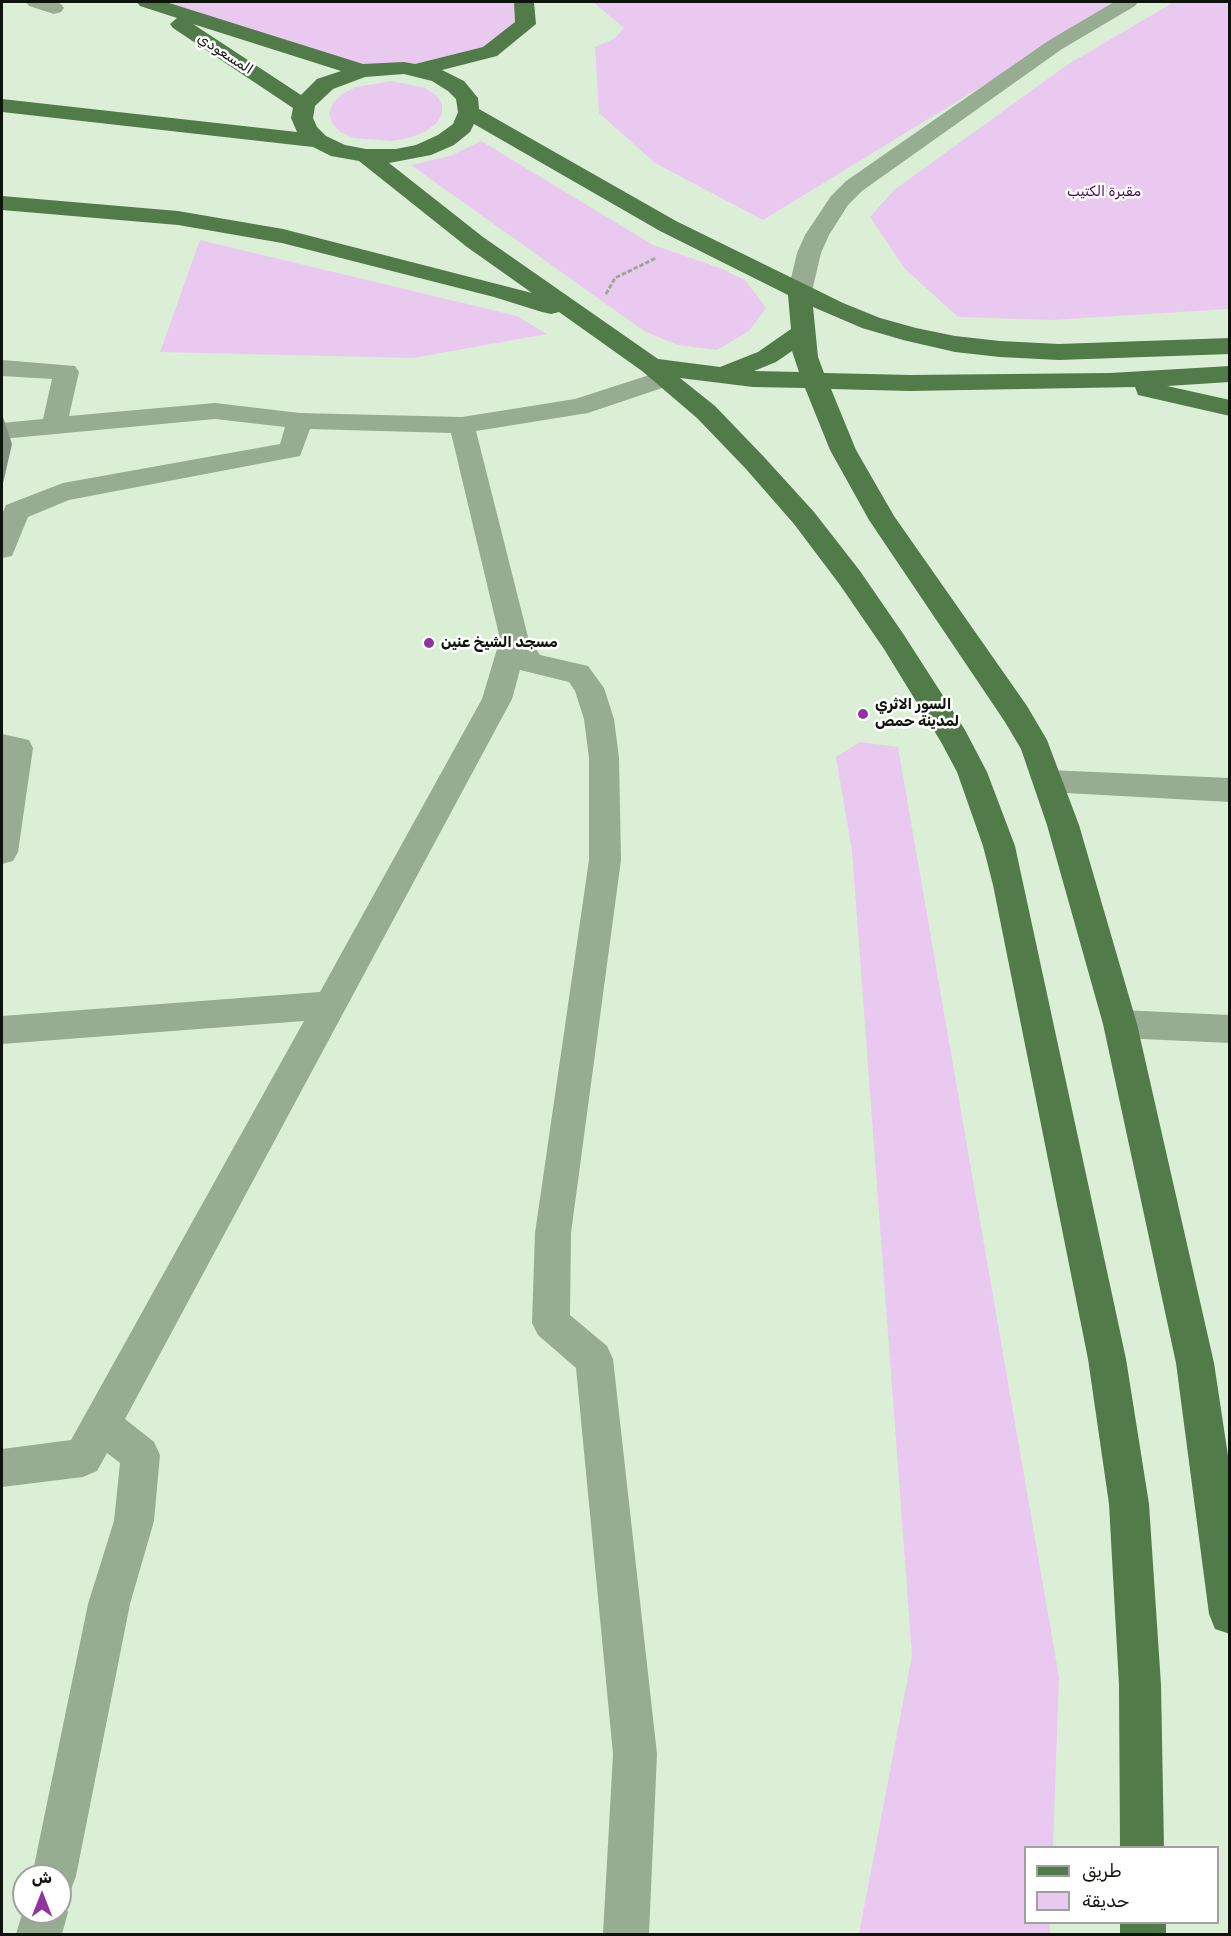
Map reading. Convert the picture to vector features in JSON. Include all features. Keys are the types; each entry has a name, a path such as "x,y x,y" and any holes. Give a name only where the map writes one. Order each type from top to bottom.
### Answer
{"main road":[{"path":"146,2 362,71"},
{"name":"المسعودي","path":"146,2 304,106"},
{"path":"417,70 490,52 526,24 524,2"},
{"path":"2,105 318,141 339,151 366,156 396,156 439,144 462,127 469,112 467,98 456,86 440,76 417,70 390,68 362,71 325,84 312,94 304,106 303,118 307,130 318,141"},
{"path":"469,112 669,226 800,291 872,323 912,335 955,344 1059,352 1230,346"},
{"path":"366,156 475,242 658,372 706,412 804,518 849,578 894,642 954,738 972,772 999,846 1107,1359 1129,1504 1140,1685 1142,1846"},
{"path":"2,203 178,218 283,236 545,304 596,328"},
{"path":"800,291 801,333 805,357 843,450 883,520 1016,714 1036,748 1048,780 1120,1024 1195,1363 1230,1614"},
{"path":"722,375 767,357 801,333"},
{"path":"658,372 814,382 1110,381 1230,374"},
{"path":"1110,381 1230,408"}],"street":[{"path":"800,291 809,253 817,235 839,201 854,186 1055,45 1128,2"},
{"path":"2,368 66,372 54,426"},
{"path":"2,431 215,411 300,421 462,425 579,407 658,372"},
{"path":"2,549 16,510 63,492 291,450 300,421"},
{"path":"462,425 514,639 531,664 578,673 589,688 599,719 604,758 605,860 553,1233 551,1323 594,1359 635,1754 626,1935"},
{"path":"2,1468 83,1458 497,699 514,639"},
{"path":"2,745 18,748 2,852"},
{"path":"1048,780 1230,790"},
{"path":"2,1030 330,1005"},
{"path":"1120,1024 1230,1029"},
{"path":"56,1864 109,1604 134,1521 140,1455 101,1425"}],"path":[{"path":"596,328 608,288 615,278 652,259 687,255 729,256"}],"green space":[{"path":"147,2 524,2 526,24 490,52 417,70 362,71"},
{"path":"593,2 1120,2 763,220 655,163 599,113 595,47 614,39 624,28"},
{"name":"مقبرة الكتيب","path":"1174,2 1229,2 1229,309 1053,320 958,317 905,269 870,217 894,190 1067,65"},
{"path":"391,81 425,88 436,95 442,104 442,114 436,124 409,138 391,141 354,138 340,132 332,123 329,113 333,103 342,94 356,87"},
{"path":"481,141 653,245 720,268 746,281 766,308 749,331 717,350 678,345 644,331 411,165 450,156"},
{"path":"200,240 517,316 547,334 413,358 160,352"},
{"path":"860,742 898,747 1059,1677 1053,1846 1024,1846 1024,1924 1050,1924 1050,1934 859,1934 912,1655 852,851 836,757"}],"place":[{"name":"مسجد الشيخ عنين","path":"429,643"},
{"name":"السور الاثري لمدينة حمص","path":"863,714"}]}
